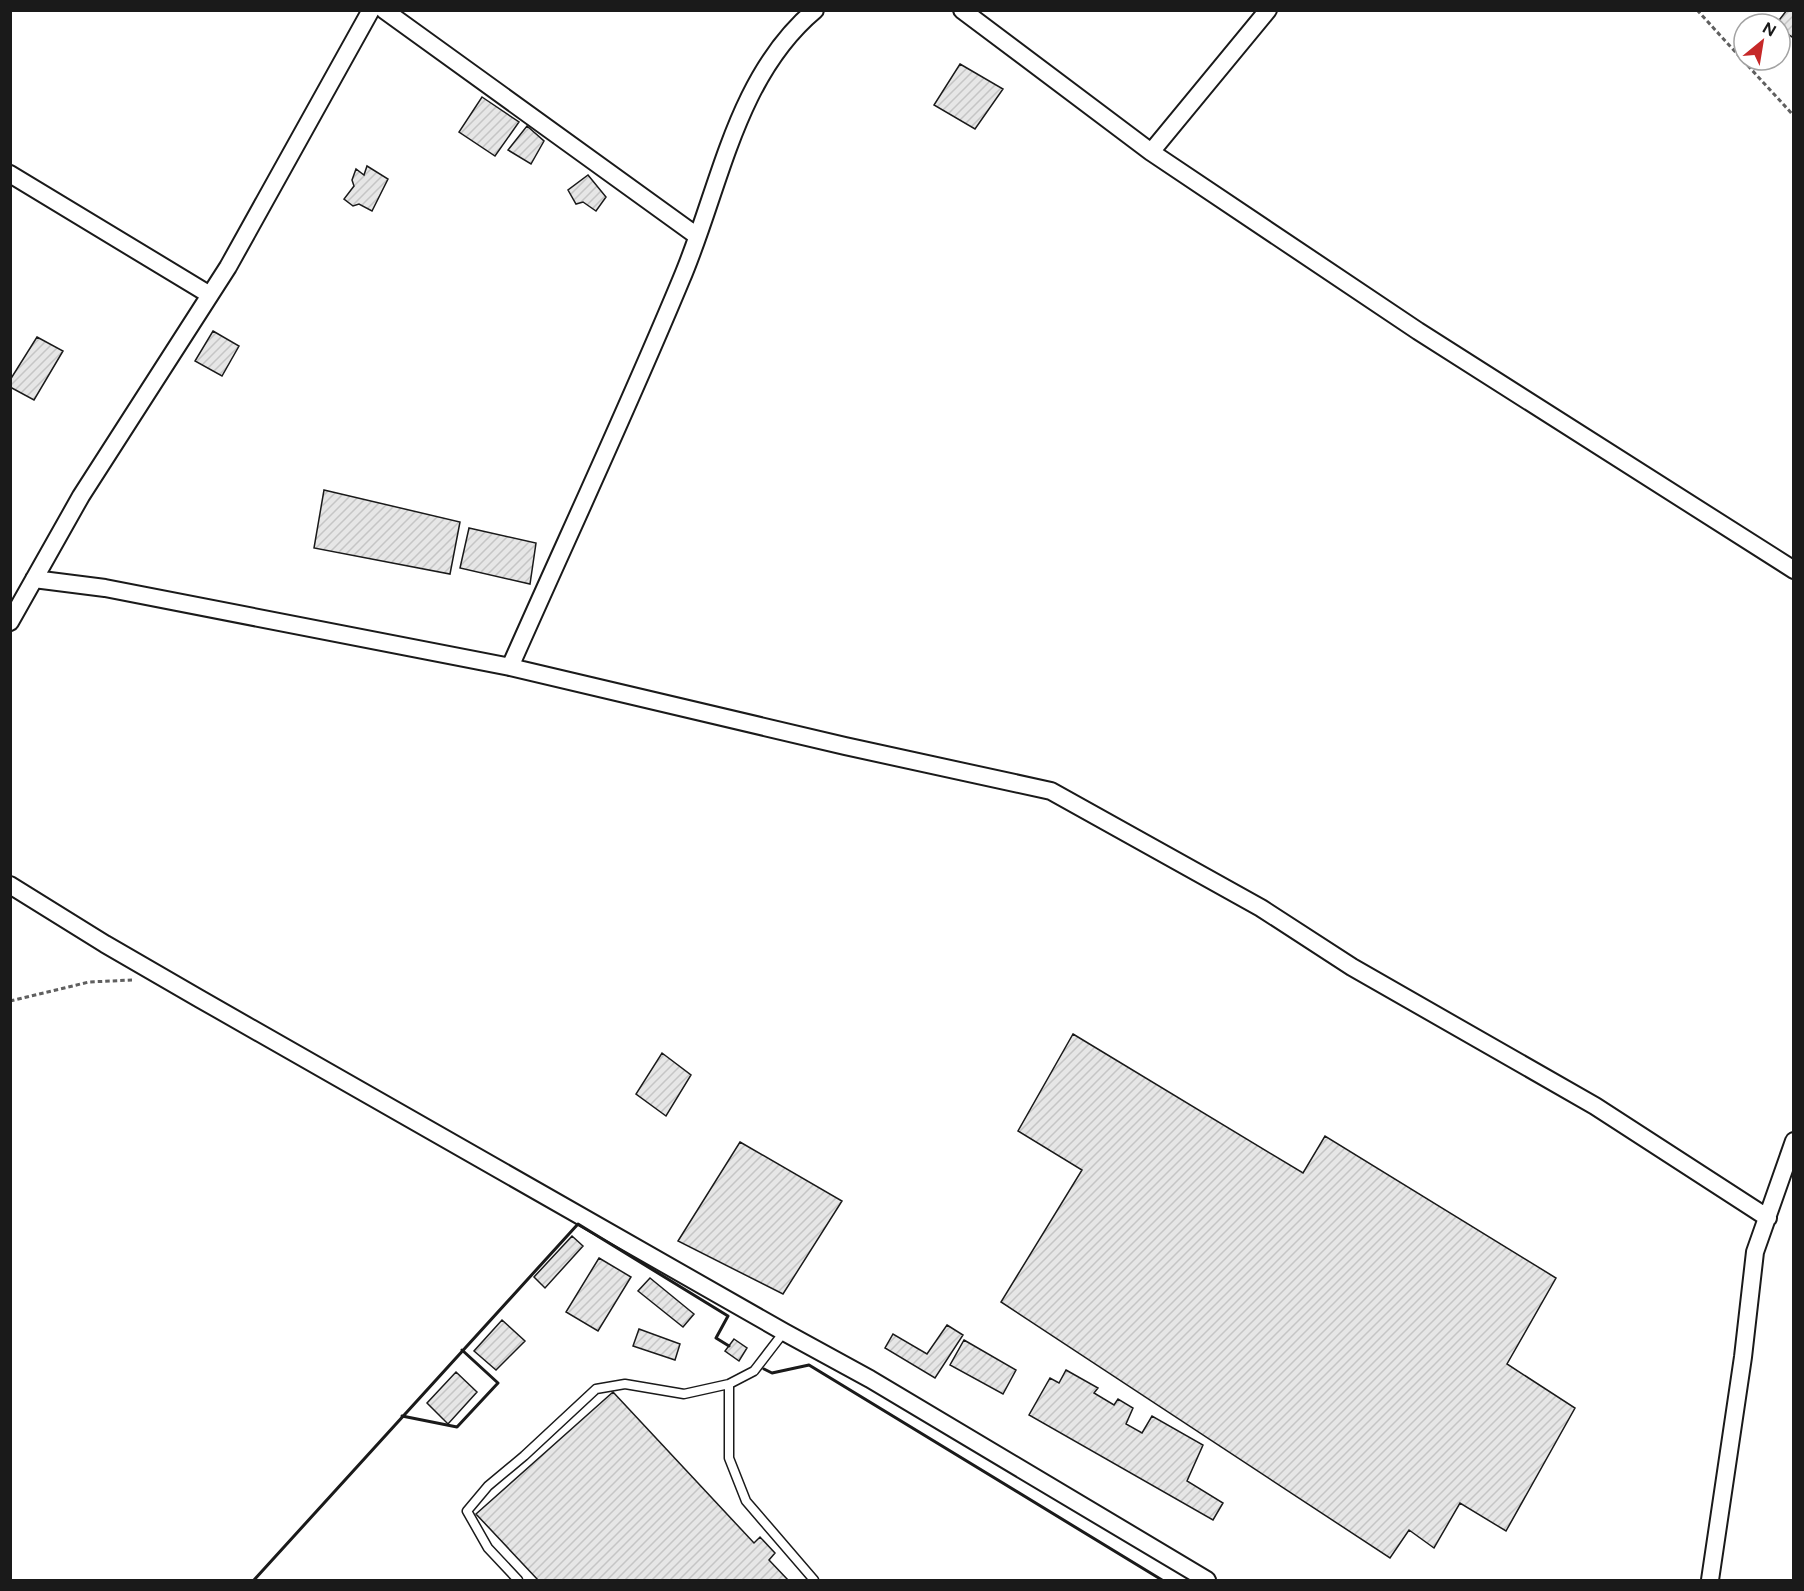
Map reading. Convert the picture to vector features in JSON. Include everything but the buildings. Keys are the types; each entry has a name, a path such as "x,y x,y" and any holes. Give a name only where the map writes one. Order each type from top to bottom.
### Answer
{"street":[{"path":"10,622 81,496 249,232 371,10"},
{"path":"384,10 697,236"},
{"path":"510,667 682,278 725,157 751,93 771,59 798,25 815,10"},
{"path":"962,10 1151,152 1418,331 1794,570"},
{"path":"1151,152 1268,10"},
{"path":"10,174 210,295"},
{"path":"34,579 105,588 510,667 845,746 1025,783 1051,791 1261,908 1352,967 1595,1106 1768,1218"},
{"path":"10,885 164,978 870,1379 1207,1581"},
{"path":"1710,1581 1743,1357 1755,1252 1794,1141"}],"lane":[{"path":"518,1581 488,1548 467,1511 488,1486 596,1389 625,1384 684,1394 729,1384 754,1371 784,1332"},
{"path":"729,1384 729,1458 746,1501 814,1581"}],"path":[{"path":"1696,10 1794,116"},
{"path":"10,1001 89,982 164,978"}],"wall":[{"path":"254,1580 578,1224 728,1316 716,1338 729,1346"},
{"path":"402,1416 457,1427 498,1383 462,1350"},
{"path":"764,1369 772,1373 809,1365 1162,1580"}]}
